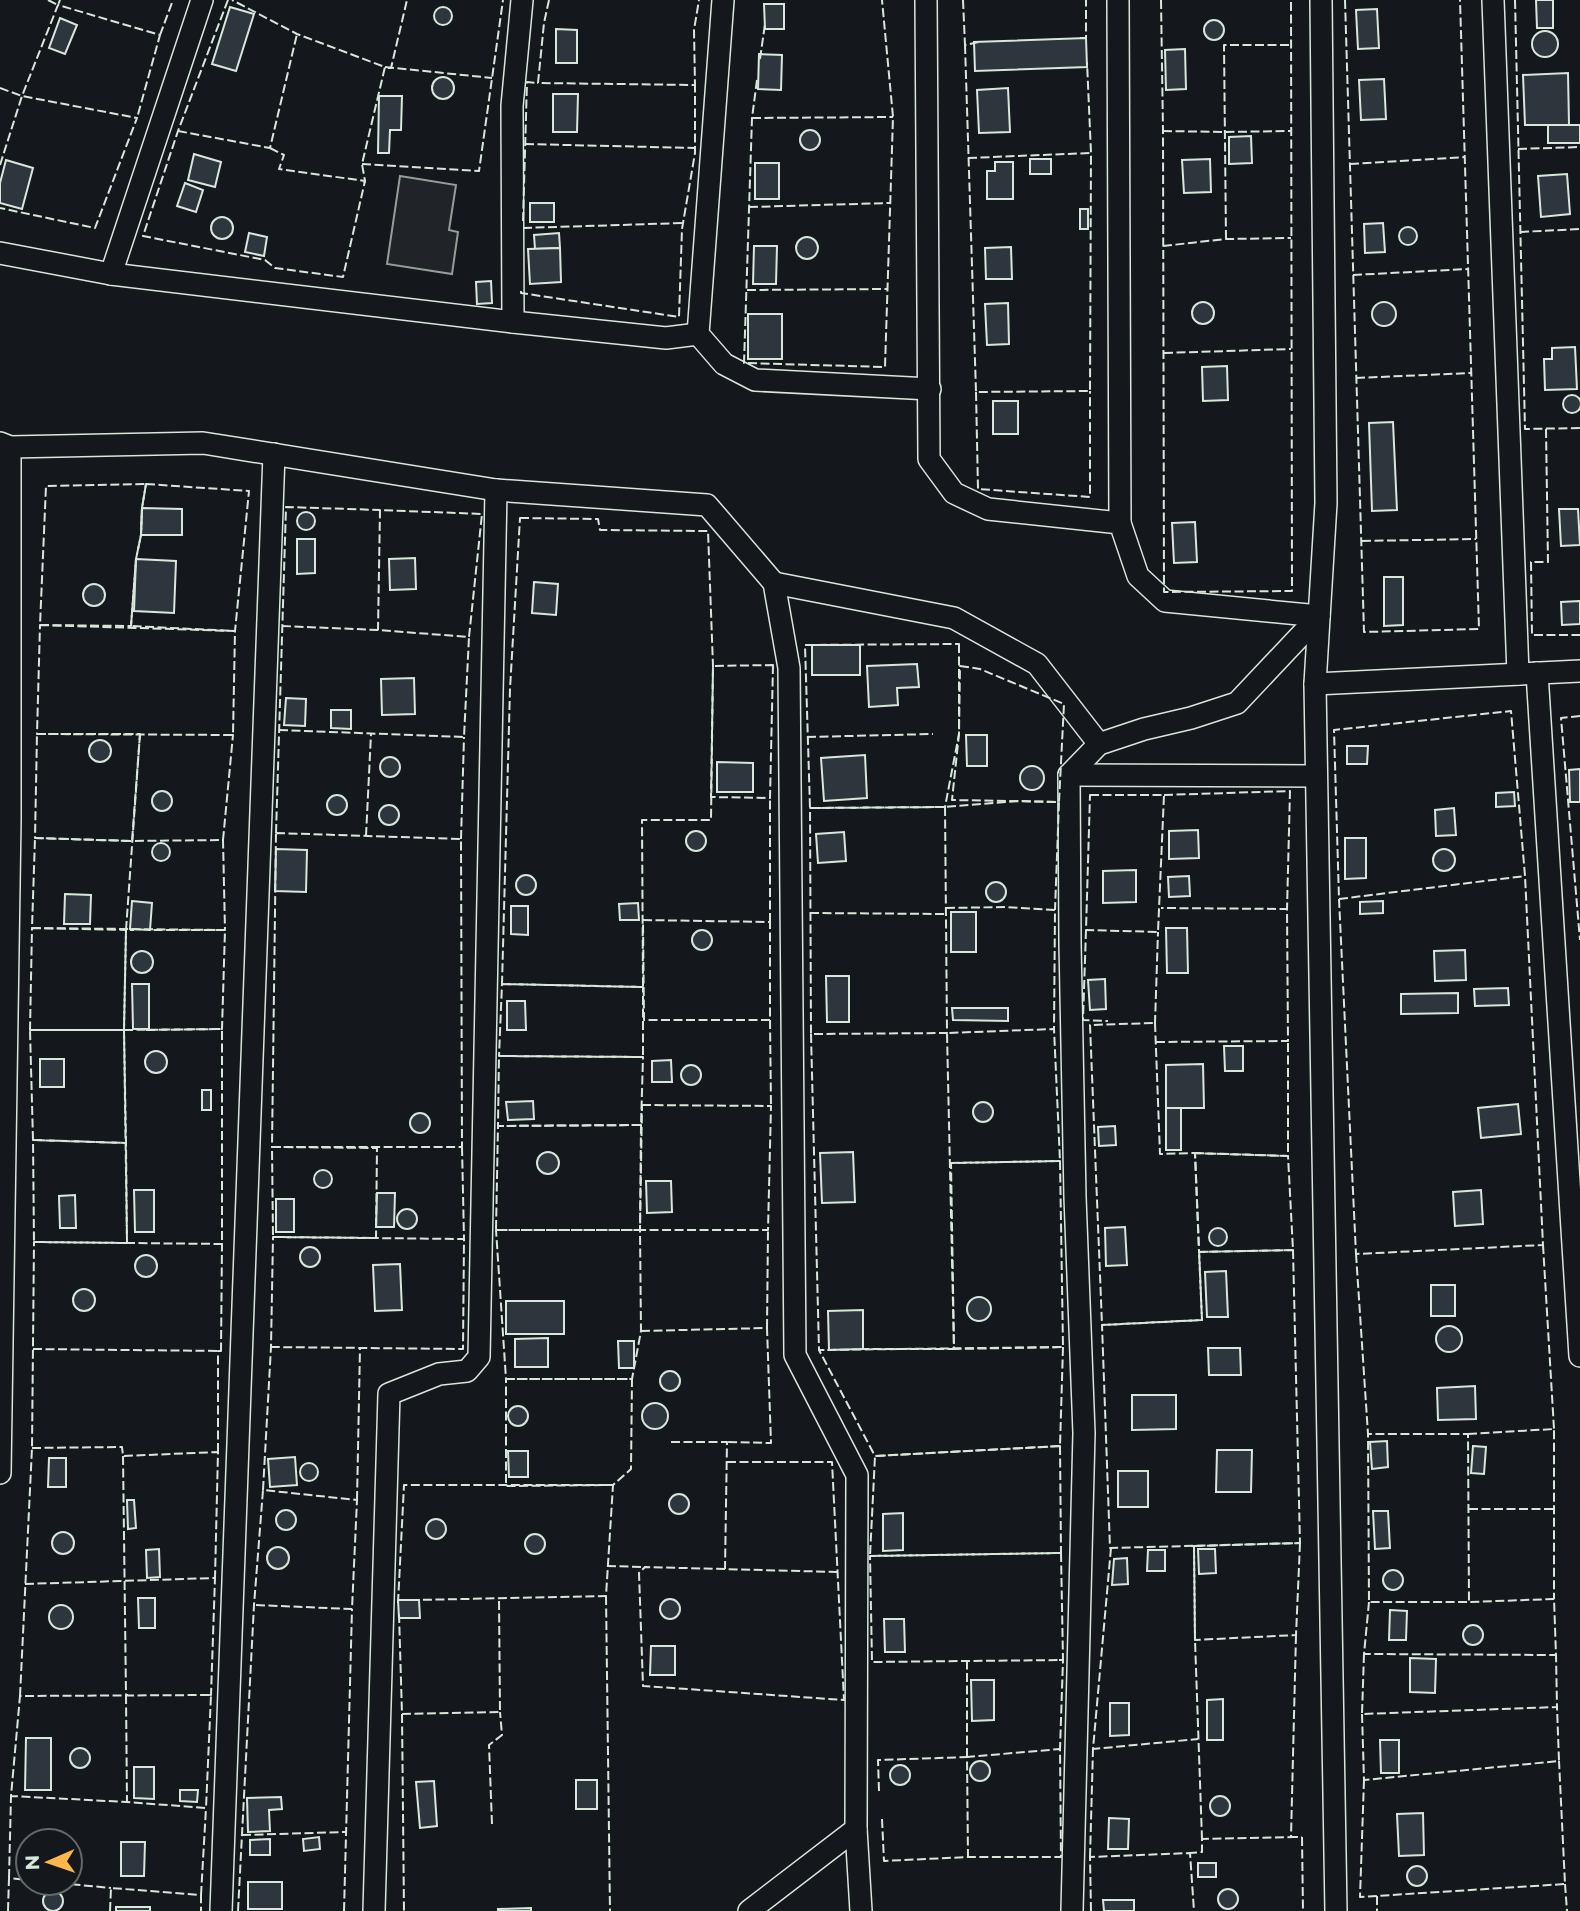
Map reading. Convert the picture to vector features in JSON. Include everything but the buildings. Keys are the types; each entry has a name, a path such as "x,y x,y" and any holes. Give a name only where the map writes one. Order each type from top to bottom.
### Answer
{"street":[{"path":"111,274 202,0"},
{"path":"513,322 512,106 522,0"},
{"path":"723,0 698,334 724,364 755,380 930,388"},
{"path":"926,0 929,458 954,493 988,509 1120,523"},
{"path":"1118,0 1120,523 1138,576 1165,601 1319,616"},
{"path":"1321,0 1326,503 1315,684 1336,1911"},
{"path":"1493,0 1528,674 1580,1356"},
{"path":"0,253 111,274 513,322 666,338 698,334"},
{"path":"0,1473 10,819 5,445 202,443 496,490 707,505 774,583 789,668 795,1354 858,1475 856,1829 861,1911"},
{"path":"221,1911 274,454"},
{"path":"373,1911 389,1394 439,1374 467,1371 479,1357 496,490"},
{"path":"774,583 954,618 1037,664 1099,744"},
{"path":"1072,1911 1084,1433 1072,1063 1069,775 1099,744 1144,729 1191,719 1237,702 1319,616"},
{"path":"1315,684 1580,671"},
{"path":"1069,775 1316,776"},
{"path":"748,1911 856,1829"}],"shaded area":[{"path":"400,176 456,185 449,230 458,232 452,274 387,264"}],"fence":[{"path":"48,0 58,5 60,0"},
{"path":"160,35 173,0"},
{"path":"228,0 178,131 143,236 265,260 275,268 343,277 365,181 362,164 385,67 297,34 232,0"},
{"path":"388,68 391,68 407,0"},
{"path":"362,164 479,171 503,0"},
{"path":"549,0 538,83 695,85 694,30 699,0"},
{"path":"757,80 752,118 744,363 885,367 893,117 882,0"},
{"path":"963,0 965,45 979,42"},
{"path":"1080,38 1086,38 1086,0"},
{"path":"1161,0 1164,592 1292,591 1291,0"},
{"path":"1345,0 1364,632 1479,629 1460,0"},
{"path":"1515,0 1525,429 1580,428"},
{"path":"0,165 22,96 58,5 160,35 137,118"},
{"path":"760,59 765,24"},
{"path":"178,131 270,148 297,34"},
{"path":"965,45 976,392 1090,391 1091,153 1087,62"},
{"path":"1226,239 1224,45 1291,45"},
{"path":"385,67 492,78"},
{"path":"523,221 527,82 538,83"},
{"path":"521,291 679,317 682,229 695,153 695,85"},
{"path":"0,88 22,96 137,118 95,228 0,208"},
{"path":"752,118 893,117"},
{"path":"1163,131 1291,131"},
{"path":"525,144 695,148"},
{"path":"1518,149 1580,147"},
{"path":"270,148 284,155 279,169 365,181 364,183"},
{"path":"968,158 1091,153"},
{"path":"1350,164 1465,157"},
{"path":"749,207 890,203"},
{"path":"523,228 683,223"},
{"path":"1520,232 1580,229"},
{"path":"1163,246 1226,239 1291,238"},
{"path":"1353,275 1468,269"},
{"path":"747,290 888,289"},
{"path":"1164,353 1291,349"},
{"path":"1356,378 1471,373"},
{"path":"976,392 978,489 1090,497 1090,391"},
{"path":"1546,429 1548,562 1531,562 1532,635 1580,635"},
{"path":"146,484 249,491 235,631 131,626 146,484"},
{"path":"146,484 131,626 40,625 46,486 146,484"},
{"path":"276,833 286,507 380,510"},
{"path":"282,626 469,637 482,514 380,510 378,630"},
{"path":"520,518 598,519 600,530 708,531 713,666 711,820 642,820 643,987 502,984 510,689 520,518"},
{"path":"1362,541 1476,539"},
{"path":"40,625 235,631 233,735 37,734 40,625"},
{"path":"279,730 464,737 469,637"},
{"path":"959,644 959,734 945,807 810,808 805,645 959,644"},
{"path":"773,665 770,798 711,797 713,666 773,665"},
{"path":"960,666 980,669 1064,704 1059,802 952,800 959,734 960,666"},
{"path":"1339,899 1525,876 1511,711 1334,730 1339,899 1356,1254 1543,1245 1525,876"},
{"path":"1580,716 1561,718 1580,940"},
{"path":"37,734 140,734 132,841 35,838 37,734"},
{"path":"126,930 142,734"},
{"path":"366,836 371,734"},
{"path":"807,737 933,734"},
{"path":"223,840 233,735 229,735"},
{"path":"461,839 464,737"},
{"path":"1164,795 1290,791 1287,909"},
{"path":"1090,795 1164,795 1158,932 1086,930 1090,795"},
{"path":"770,798 770,922"},
{"path":"945,807 947,1033 811,1034 810,808 945,807 1019,801 1059,802 1055,910"},
{"path":"276,833 461,839 462,1147 272,1147 276,833"},
{"path":"35,838 223,840 225,930 32,928 35,838"},
{"path":"946,908 1006,907 1055,910 1052,1029"},
{"path":"1156,1042 1288,1041 1287,909 1161,908"},
{"path":"810,913 946,914"},
{"path":"643,920 770,922 770,1020 644,1020 643,920"},
{"path":"32,928 126,930 124,1030 30,1030 32,928"},
{"path":"124,1030 222,1029 222,1244 127,1243 124,1030 126,930 134,930"},
{"path":"146,1030 222,1029 225,930 148,930"},
{"path":"1086,930 1083,1020 1108,1021"},
{"path":"1154,1023 1158,932"},
{"path":"502,984 643,987 643,1057 499,1056 502,984"},
{"path":"770,1020 771,1106"},
{"path":"1155,1023 1160,1154 1195,1153 1202,1320 1102,1325 1090,1025 1155,1023"},
{"path":"860,1349 954,1349 947,1033 1054,1029 1060,1161 951,1163"},
{"path":"30,1030 124,1030 126,1143 33,1140 30,1030"},
{"path":"124,1030 136,1030"},
{"path":"811,1034 819,1350 832,1350"},
{"path":"1192,1153 1288,1156 1288,1041"},
{"path":"499,1056 643,1057 641,1125 498,1126 499,1056"},
{"path":"642,1105 771,1106 768,1230 640,1230 642,1105"},
{"path":"641,1125 640,1230 496,1230 498,1126 641,1125"},
{"path":"33,1140 126,1143 127,1243 34,1242 33,1140"},
{"path":"272,1147 377,1148 376,1238 273,1237 272,1147"},
{"path":"462,1147 464,1239"},
{"path":"1195,1153 1288,1156 1293,1250 1199,1252 1195,1153"},
{"path":"1060,1161 1063,1347 954,1349 951,1163 1060,1161"},
{"path":"496,1230 640,1230 641,1331 632,1379 506,1379 496,1230"},
{"path":"767,1328 768,1230"},
{"path":"263,1490 271,1347 273,1237 464,1239 463,1349 271,1347"},
{"path":"20,1696 32,1448 34,1242 129,1243"},
{"path":"33,1349 221,1351 220,1244"},
{"path":"1543,1245 1554,1429"},
{"path":"1293,1250 1300,1543 1110,1548 1102,1325 1202,1320 1199,1252 1293,1250"},
{"path":"1356,1254 1368,1434 1369,1602 1469,1602 1468,1434 1368,1434"},
{"path":"641,1331 767,1328 771,1443 727,1442"},
{"path":"1063,1347 1060,1446 875,1456 819,1350 1063,1347"},
{"path":"357,1500 360,1348"},
{"path":"218,1452 218,1351 221,1351"},
{"path":"506,1379 632,1379 631,1469 613,1485 506,1486 506,1379"},
{"path":"1468,1434 1554,1429 1554,1599"},
{"path":"671,1442 727,1442 725,1569"},
{"path":"1060,1446 1061,1553 870,1556 875,1456 1060,1446"},
{"path":"32,1448 122,1447 123,1456 218,1452 215,1578"},
{"path":"123,1456 128,1695"},
{"path":"727,1462 832,1462 844,1700 643,1686 639,1573 645,1567 837,1572"},
{"path":"398,1603 404,1485 613,1485 606,1596 416,1600"},
{"path":"238,1911 254,1605 263,1490 357,1500 352,1609 254,1605"},
{"path":"1469,1509 1554,1509"},
{"path":"1300,1543 1296,1635 1195,1640 1194,1546 1300,1543"},
{"path":"1191,1546 1194,1546 1202,1839"},
{"path":"1111,1548 1093,1749 1198,1739"},
{"path":"1061,1553 1063,1660 872,1662 870,1556 1061,1553"},
{"path":"607,1566 645,1567"},
{"path":"25,1584 215,1578 211,1695 208,1695"},
{"path":"606,1596 610,1911"},
{"path":"399,1614 402,1714 500,1712 499,1599"},
{"path":"1369,1602 1364,1654 1556,1655 1554,1599 1469,1602"},
{"path":"344,1911 352,1609"},
{"path":"1296,1635 1291,1837 1302,1837"},
{"path":"1364,1654 1362,1714 1557,1707 1556,1655"},
{"path":"1058,1749 1063,1660 1059,1660"},
{"path":"967,1757 968,1661"},
{"path":"126,1695 127,1802"},
{"path":"9,1878 11,1796 20,1696 211,1695 206,1808 11,1796"},
{"path":"1362,1714 1364,1780 1559,1761 1557,1707"},
{"path":"492,1824 489,1745 502,1735 500,1712"},
{"path":"402,1714 404,1911"},
{"path":"882,1819 884,1861 968,1857 1061,1857 1060,1749 967,1757 968,1857"},
{"path":"1090,1857 1093,1749"},
{"path":"879,1791 878,1760 970,1757"},
{"path":"1364,1780 1360,1897 1565,1884 1559,1761"},
{"path":"201,1895 206,1808"},
{"path":"242,1835 346,1832"},
{"path":"1190,1855 1202,1852 1202,1839 1294,1837"},
{"path":"1302,1837 1303,1911"},
{"path":"1091,1911 1090,1857 1190,1853 1194,1911"},
{"path":"8,1911 9,1878 14,1879"},
{"path":"1565,1884 1567,1911"},
{"path":"84,1885 111,1888"},
{"path":"110,1911 111,1888 201,1895 201,1911"},
{"path":"1377,1896 1377,1911"}]}
